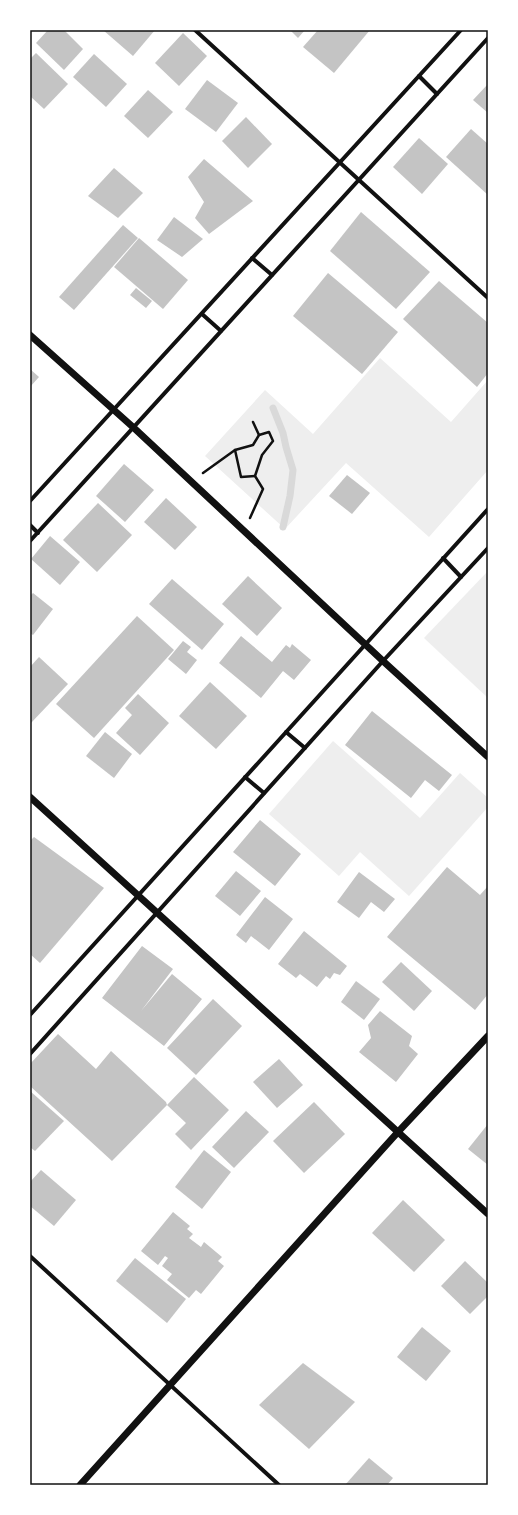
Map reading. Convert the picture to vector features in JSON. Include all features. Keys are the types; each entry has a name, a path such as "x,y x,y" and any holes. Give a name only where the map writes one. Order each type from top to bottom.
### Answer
{"street":[{"path":"195,30 488,298"},
{"path":"30,501 114,411 461,30"},
{"path":"30,542 488,38"},
{"path":"419,76 437,94"},
{"path":"252,258 272,276"},
{"path":"202,314 222,331"},
{"path":"30,335 134,428 383,661 488,756"},
{"path":"30,1014 488,509"},
{"path":"30,525 38,533"},
{"path":"30,1054 383,661 488,548"},
{"path":"443,558 461,577"},
{"path":"286,732 305,748"},
{"path":"245,777 264,793"},
{"path":"30,797 488,1214"},
{"path":"80,1485 398,1132 488,1036"},
{"path":"30,1256 280,1485"}],"path":[{"path":"253,422 259,435"},
{"path":"190,481 235,450 253,445 259,435 269,432 273,441 262,455 255,476"},
{"path":"235,450 241,477 255,476"},
{"path":"245,531 263,489 255,476"}],"shaded area":[{"path":"380,358 451,422 488,380 488,470 429,537 346,463 285,529 205,456 265,390 313,434"},
{"path":"488,571 488,698 424,638"},
{"path":"333,741 420,818 460,773 488,798 488,807 409,896 360,852 339,876 269,814"}],"building":[{"path":"48,30 64,30 83,49 64,70 36,43"},
{"path":"103,30 155,30 133,56"},
{"path":"290,30 305,30 298,38"},
{"path":"318,30 370,30 334,73 303,47"},
{"path":"183,33 207,56 179,86 155,63"},
{"path":"36,53 68,84 44,109 30,96 30,59"},
{"path":"94,54 127,84 106,107 73,77"},
{"path":"207,80 238,103 216,132 185,109"},
{"path":"488,84 488,113 473,100"},
{"path":"148,90 173,112 148,138 124,116"},
{"path":"246,117 272,144 248,168 222,141"},
{"path":"471,129 488,144 488,195 446,157"},
{"path":"419,138 448,164 422,194 393,167"},
{"path":"204,159 253,201 209,234 195,218 204,202 188,177"},
{"path":"114,168 143,193 118,218 88,196"},
{"path":"361,212 430,272 396,309 330,251"},
{"path":"174,217 203,239 182,257 157,240"},
{"path":"123,225 138,238 74,310 59,297"},
{"path":"139,238 188,280 163,309 114,267"},
{"path":"328,273 398,332 362,374 293,316"},
{"path":"439,281 488,323 488,373 477,387 403,319"},
{"path":"136,288 152,301 146,308 130,295"},
{"path":"30,369 39,377 30,387"},
{"path":"124,464 154,490 125,522 96,496"},
{"path":"347,475 370,493 352,514 329,496"},
{"path":"166,498 197,527 175,550 144,522"},
{"path":"98,503 132,535 97,572 63,540"},
{"path":"50,536 80,562 60,585 31,559"},
{"path":"248,576 282,608 257,636 222,604"},
{"path":"172,579 224,624 202,650 149,604"},
{"path":"33,593 53,609 33,635 30,633 30,596"},
{"path":"137,616 174,650 94,738 56,704"},
{"path":"241,636 272,662 286,645 290,648 292,644 311,660 294,680 283,671 261,698 219,663"},
{"path":"183,641 191,647 187,652 197,660 186,674 168,659"},
{"path":"39,657 68,684 30,724 30,667"},
{"path":"210,682 247,716 216,749 179,716"},
{"path":"138,694 169,723 140,755 116,733 132,715 125,708"},
{"path":"372,711 452,775 439,791 425,780 411,798 345,745"},
{"path":"105,732 132,754 114,778 86,756"},
{"path":"260,820 301,854 275,886 233,852"},
{"path":"34,837 104,888 40,963 30,954 30,841"},
{"path":"447,867 480,895 488,886 488,994 475,1010 387,937"},
{"path":"236,871 261,891 240,916 215,896"},
{"path":"359,872 395,899 384,912 371,902 359,918 337,902"},
{"path":"265,897 293,919 269,950 251,936 246,943 236,935"},
{"path":"304,931 347,966 340,975 334,973 330,979 326,976 317,987 300,974 296,978 278,964"},
{"path":"142,946 173,969 141,1011 172,974 202,999 164,1046 102,998"},
{"path":"401,962 432,991 414,1011 382,982"},
{"path":"356,981 380,999 364,1020 341,1002"},
{"path":"213,999 242,1026 196,1075 167,1048"},
{"path":"380,1011 412,1036 409,1046 418,1054 396,1082 359,1052 371,1038 368,1025"},
{"path":"58,1034 96,1069 111,1051 166,1102 167,1105 112,1161 30,1086 30,1064"},
{"path":"279,1059 303,1085 277,1108 253,1082"},
{"path":"194,1077 229,1110 191,1150 175,1134 186,1123 167,1105"},
{"path":"30,1091 64,1121 35,1151 30,1147"},
{"path":"314,1102 345,1134 304,1173 273,1141"},
{"path":"246,1111 269,1132 234,1168 212,1147"},
{"path":"488,1124 488,1165 468,1149"},
{"path":"204,1150 231,1172 202,1209 175,1187"},
{"path":"41,1170 76,1200 54,1226 30,1206 30,1182"},
{"path":"403,1200 445,1240 414,1272 372,1233"},
{"path":"173,1212 190,1226 187,1229 193,1234 189,1238 201,1247 204,1242 222,1257 218,1261 224,1266 201,1294 196,1290 189,1298 167,1280 172,1274 162,1266 168,1258 165,1256 158,1265 141,1251"},
{"path":"135,1258 186,1299 167,1323 116,1281"},
{"path":"465,1261 488,1283 488,1296 470,1314 441,1286"},
{"path":"422,1327 451,1351 426,1381 397,1357"},
{"path":"303,1363 355,1402 309,1449 259,1405"},
{"path":"369,1458 393,1478 387,1485 345,1485"}],"waterway":[{"path":"273,408 283,433 293,470 290,496 283,527"}]}
